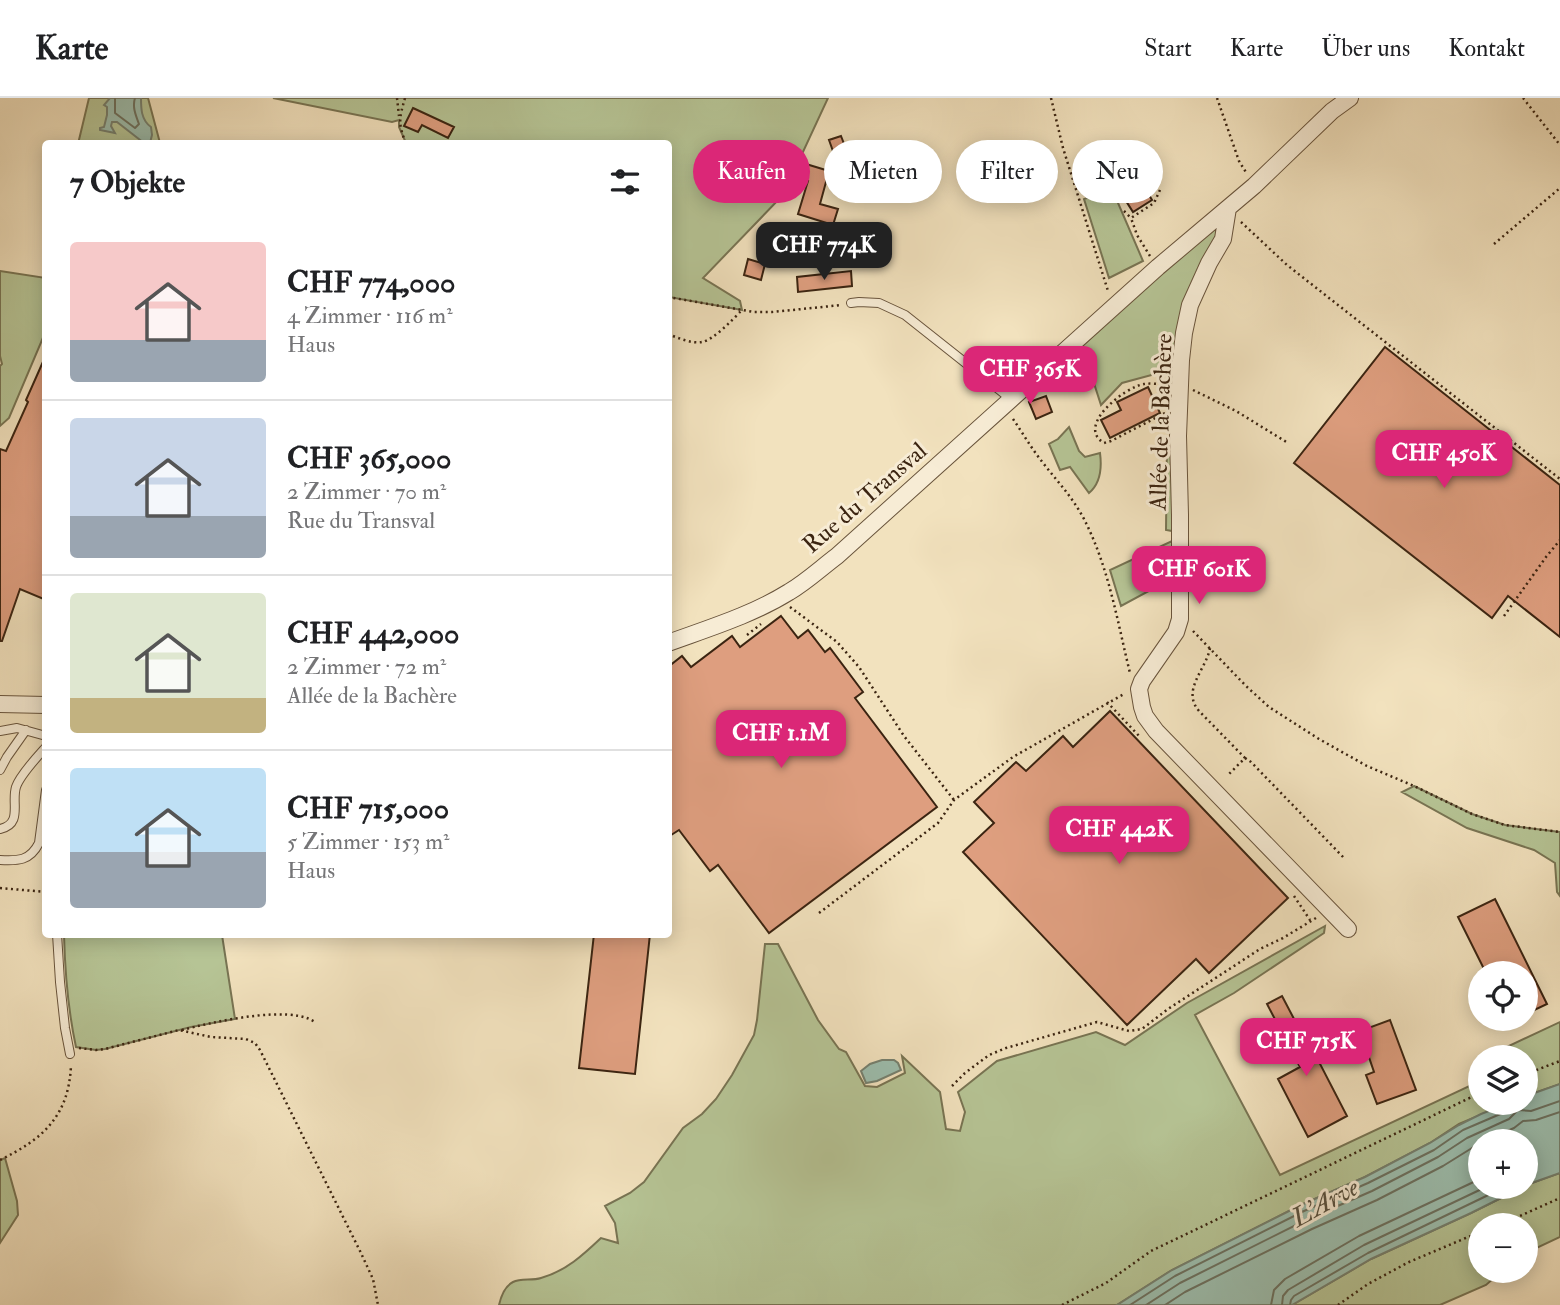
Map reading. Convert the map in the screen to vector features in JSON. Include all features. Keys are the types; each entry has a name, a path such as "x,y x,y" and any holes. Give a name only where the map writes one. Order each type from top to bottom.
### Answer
{"street":[{"name":"Rue du Transval","path":"672,642 780,598 837,556 1158,267 1254,186 1332,111 1350,98"},
{"name":"Allée de la Bachère","path":"1139,689 1147,672 1176,632 1180,619 1178,436 1184,333 1190,305 1223,239 1228,208"},
{"path":"1139,689 1145,716 1156,731 1348,929"},
{"path":"4,699 42,704"}],"lane":[{"path":"851,303 879,303 905,315 1007,402"},
{"path":"0,731 13,728 42,735"},
{"path":"0,770 26,730"},
{"path":"0,829 13,821 17,786 42,752"},
{"path":"0,860 22,860 36,849 42,816"},
{"path":"57,938 69,1050"}],"path":[{"path":"397,98 399,127 404,140"},
{"path":"399,120 405,98"},
{"path":"1051,98 1063,148 1113,307"},
{"path":"1217,98 1239,161 1254,186"},
{"path":"1522,98 1560,145"},
{"path":"1494,244 1560,188"},
{"path":"1131,218 1154,203"},
{"path":"1228,208 1287,265 1560,479"},
{"path":"1124,211 1131,218 1137,235 1158,267"},
{"path":"672,298 742,310 772,312 851,303"},
{"path":"672,335 701,342 725,327 742,310"},
{"path":"1180,403 1151,422 1111,441 1104,443 1097,438 1097,421 1115,398 1143,384 1185,386 1208,396 1288,443"},
{"path":"819,912 938,823 954,800 1013,757 1121,695 1139,689 1131,675 1109,581 1098,550 1070,496 1041,461 1007,402"},
{"path":"1504,616 1560,540"},
{"path":"780,598 837,642 859,667 904,736 954,800"},
{"path":"1180,619 1269,707 1367,766 1472,814 1505,825 1560,832"},
{"path":"1210,648 1193,687 1194,705 1345,859"},
{"path":"1227,776 1245,758"},
{"path":"0,888 42,891"},
{"path":"952,1086 989,1055 1006,1048 1097,1023 1129,1031 1142,1029 1260,949 1332,910"},
{"path":"0,1160 28,1145 57,1117 66,1097 70,1077 69,1050 105,1049 235,1019 272,1015 299,1016 315,1022"},
{"path":"179,1030 211,1037 246,1039 257,1045 370,1271 378,1305"},
{"path":"1538,1069 1560,1061"},
{"path":"1062,1305 1106,1283 1151,1251 1468,1099"},
{"path":"1527,1213 1560,1198"},
{"path":"1338,1305 1368,1284 1409,1262 1468,1237"}],"green space":[{"path":"89,98 148,98 159,140 79,140"},
{"path":"273,98 828,98 809,140 693,140 693,203 775,203 703,278 740,301 742,310 672,298 672,140 405,140 399,120 392,122"},
{"path":"1085,203 1118,203 1143,261 1109,278"},
{"path":"1214,228 1219,234 1174,369 1122,383 1101,405 1082,346 1186,250"},
{"path":"0,271 42,277 42,340 9,418 0,426"},
{"path":"1069,427 1079,451 1085,457 1100,453 1100,475 1089,493 1070,467 1060,470 1049,444"},
{"path":"1167,439 1173,440 1172,531 1166,530"},
{"path":"1172,541 1173,578 1121,606 1110,570"},
{"path":"1414,786 1472,814 1505,825 1560,832 1560,896 1557,892 1555,863 1534,850 1467,828 1402,792"},
{"path":"1325,926 1324,933 1234,993 1195,1015 1280,1175 1468,1087 1468,1115 1480,1115 1459,1124 1430,1143 1365,1177 1301,1205 1172,1270 1117,1305 499,1305 504,1292 513,1282 538,1279 566,1267 601,1238 618,1243 615,1223 605,1206 644,1182 683,1128 716,1099 754,1035 765,944 778,944 818,1020 839,1049 846,1052 865,1086 877,1087 905,1073 902,1056 940,1092 946,1129 960,1131 965,1112 958,1092 997,1061 1096,1032 1125,1045 1187,1003"},
{"path":"64,938 222,938 235,1019 105,1049 76,1047 67,991"},
{"path":"1560,1022 1560,1084 1538,1092 1538,1045 1511,1045"},
{"path":"5,1158 17,1201 18,1215 0,1243 0,1160"},
{"path":"1560,1173 1560,1237 1538,1247 1538,1213 1471,1213 1499,1199 1538,1199 1538,1181"},
{"path":"1468,1214 1468,1283 1488,1283 1440,1305 1292,1305 1371,1259"}],"water":[{"path":"110,98 141,98 143,117 151,127 151,140 140,140 117,122 112,122 111,126 115,133 100,130 104,127 107,115 107,107 104,105"},
{"path":"882,1060 894,1060 901,1070 866,1083 861,1071"},
{"name":"L'Arve","path":"1560,1084 1560,1173 1538,1181 1538,1129 1468,1129 1468,1199 1499,1199 1371,1259 1292,1305 1117,1305 1172,1270 1301,1205 1365,1177 1479,1115 1538,1115 1538,1092"}],"building":[{"path":"413,108 454,127 448,138 422,125 418,132 404,126"},
{"path":"810,165 824,169 824,189 820,204 838,209 833,225 798,214 801,203 810,203"},
{"path":"1127,203 1147,203 1133,212"},
{"path":"781,229 799,234 794,249 777,243"},
{"path":"748,259 765,264 761,280 744,275"},
{"path":"851,271 852,286 798,292 797,277"},
{"path":"1385,347 1560,485 1560,637 1508,596 1492,618 1294,463"},
{"path":"42,364 42,598 20,589 0,641 0,449 6,451 28,402 26,400"},
{"path":"1148,387 1160,413 1110,438 1101,420 1121,410 1117,402"},
{"path":"1046,396 1052,412 1036,419 1029,402"},
{"path":"781,616 798,638 808,630 825,652 830,648 863,692 855,698 937,807 769,933 718,865 710,871 679,830 672,834 672,664 682,656 691,667 732,636 740,647"},
{"path":"1110,711 1288,898 1209,973 1196,959 1127,1025 963,852 994,823 974,802 1016,762 1026,771 1063,736 1073,747"},
{"path":"1495,899 1526,961 1480,961 1458,917"},
{"path":"594,938 650,938 635,1074 579,1068"},
{"path":"1538,986 1547,1004 1538,1008"},
{"path":"1282,996 1347,1116 1308,1137 1278,1079 1300,1067 1267,1004"},
{"path":"1390,1020 1416,1090 1377,1104 1366,1075 1374,1072 1360,1031"}]}
